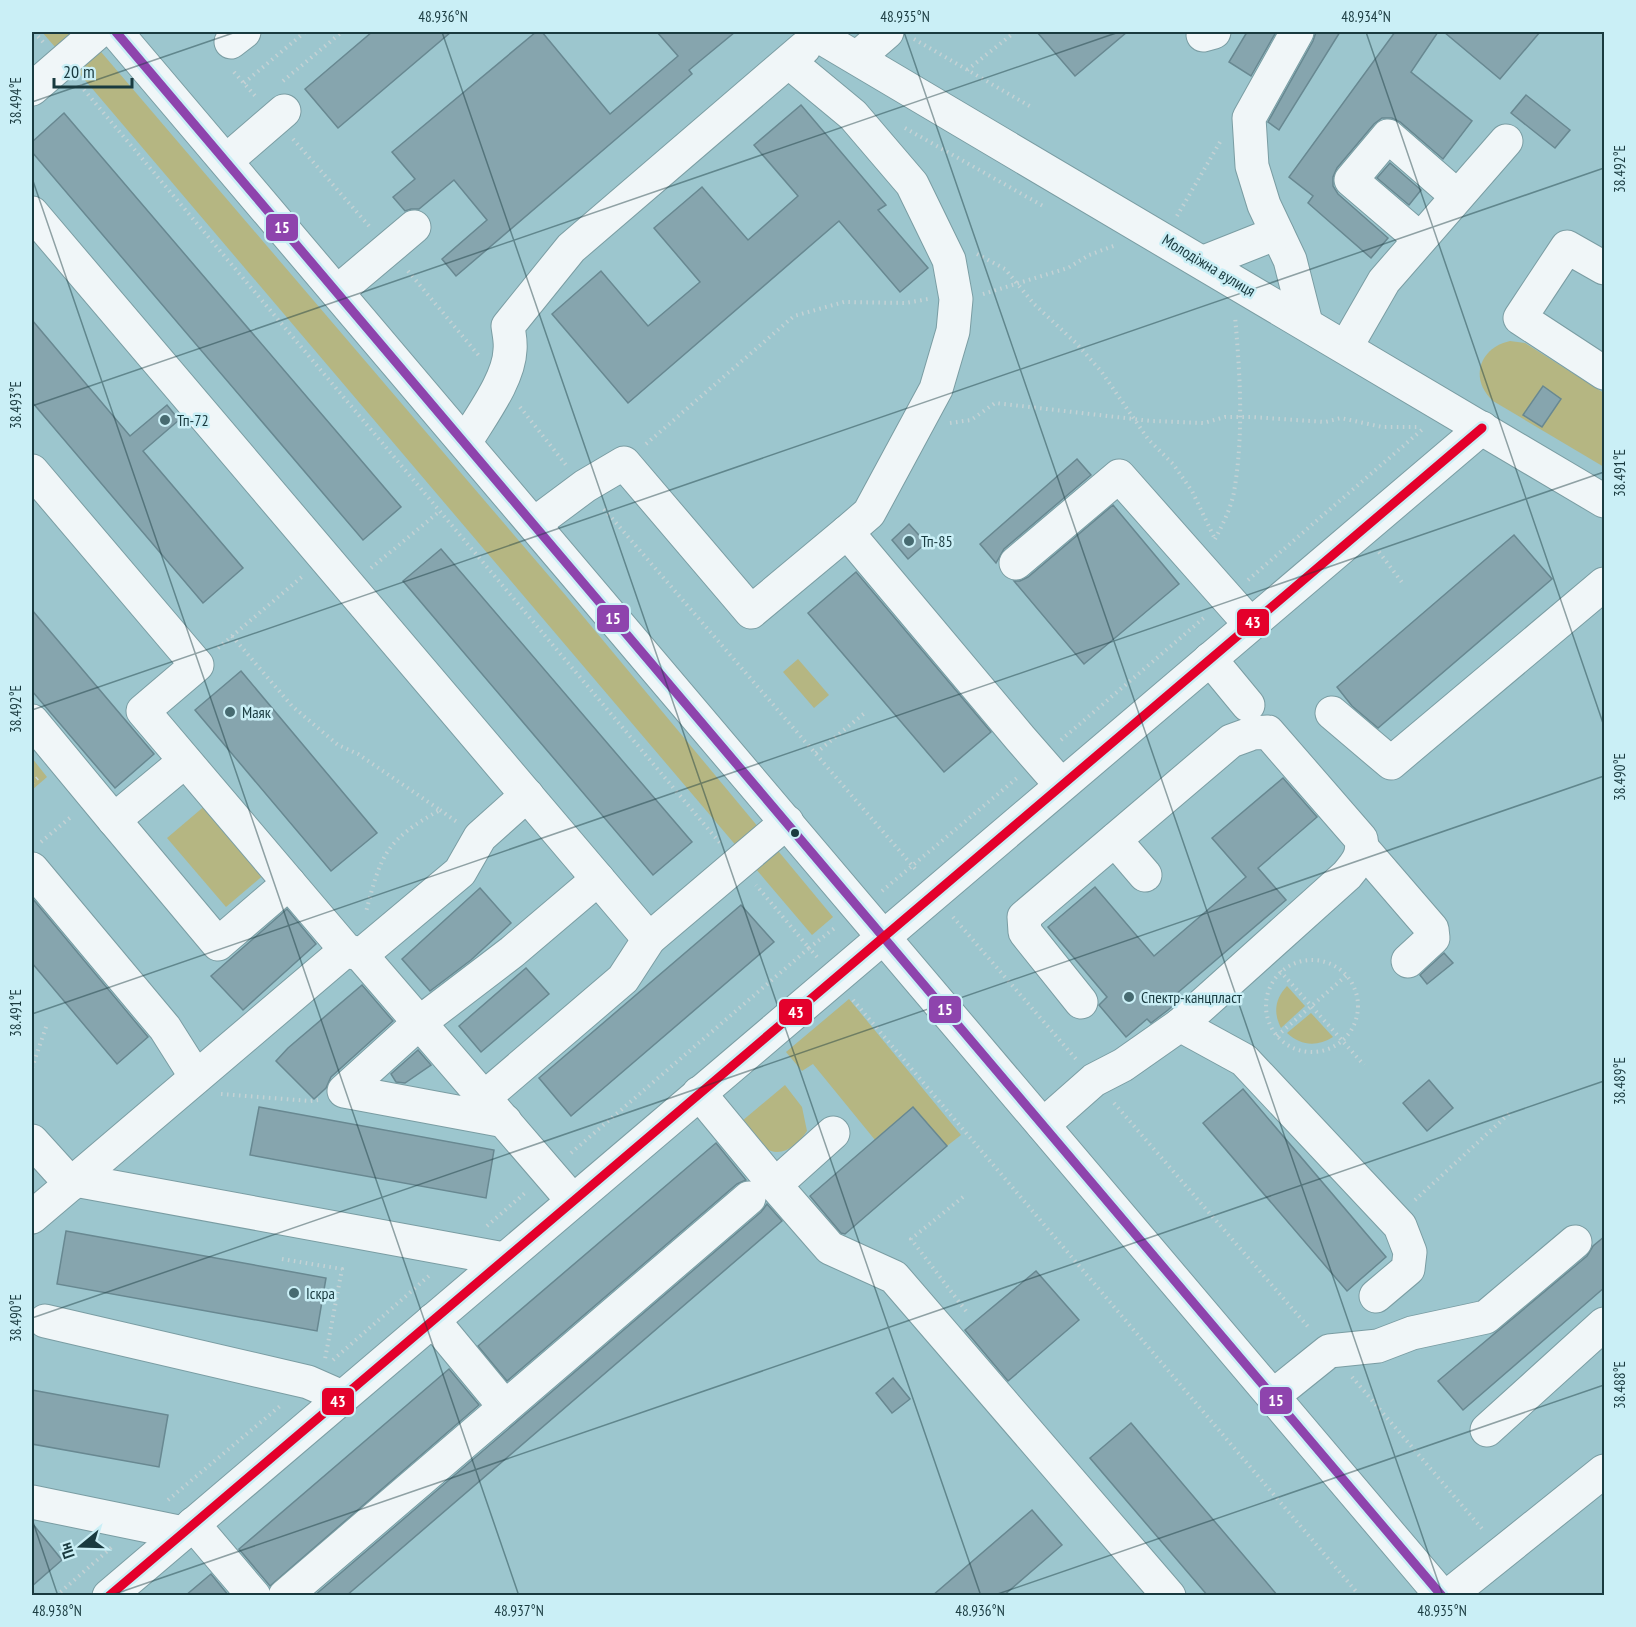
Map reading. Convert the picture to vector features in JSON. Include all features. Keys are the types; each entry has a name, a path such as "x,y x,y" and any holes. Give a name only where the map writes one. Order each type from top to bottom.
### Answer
{"street":[{"path":"32,89 98,32"},
{"path":"117,32 1442,1596"},
{"path":"1297,32 1249,118 1252,166 1264,205 1290,260 1306,323"},
{"path":"465,443 501,383 506,370 510,351 508,326 571,248 789,63 815,33"},
{"name":"Молодіжна вулиця","path":"815,33 1605,501"},
{"path":"857,58 898,34"},
{"path":"534,524 585,486 624,463 751,612 868,513 916,427 936,389 953,331 956,299 949,260 912,184 884,149 853,115 789,63"},
{"path":"226,161 280,98"},
{"path":"1420,239 1351,180 1388,136 1457,196"},
{"path":"1346,347 1384,281 1506,141"},
{"path":"32,213 649,939"},
{"path":"337,292 414,227"},
{"path":"1204,262 1277,233"},
{"path":"1605,268 1567,247 1520,318 1605,373"},
{"path":"109,1596 1482,428"},
{"path":"32,471 197,665 143,711 289,883 419,1023 573,1201"},
{"path":"1016,563 1119,476 1250,624"},
{"path":"847,532 1061,785"},
{"path":"1332,713 1391,764 1605,584"},
{"path":"1210,659 1248,705"},
{"path":"32,721 218,944 289,883"},
{"path":"1081,1002 1025,932 1024,918 1231,741 1253,733 1268,732 1361,839 1363,849 1432,929 1433,938 1408,961"},
{"path":"105,808 186,761"},
{"path":"32,1217 188,1084 353,952 460,872 480,837 527,795"},
{"path":"495,1109 623,979 649,939 787,822"},
{"path":"1115,840 1145,875"},
{"path":"1043,1125 1094,1080 1123,1065 1272,962 1356,864 1363,849"},
{"path":"36,856 165,1028 188,1084"},
{"path":"344,1091 419,1023 512,952 598,879"},
{"path":"1180,1025 1244,1060 1400,1226 1410,1252 1408,1269 1376,1296"},
{"path":"344,1091 495,1109"},
{"path":"699,1093 762,1192 830,1248 894,1277 1169,1596"},
{"path":"285,1596 505,1407 832,1134"},
{"path":"32,1141 73,1182 504,1259"},
{"path":"1273,1396 1329,1351 1378,1346 1412,1333 1486,1317 1575,1242"},
{"path":"433,1320 505,1407"},
{"path":"45,1321 315,1376 342,1397"},
{"path":"1486,1430 1605,1324"},
{"path":"1448,1596 1605,1471"},
{"path":"32,1502 140,1524 188,1528 254,1596"}],"path":[{"path":"34,32 1360,1596"},
{"path":"244,83 305,32"},
{"path":"280,98 342,32"},
{"path":"966,70 1015,32"},
{"path":"898,34 1033,108"},
{"path":"900,126 1053,212"},
{"path":"1176,217 1223,138"},
{"path":"1103,240 1124,252"},
{"path":"973,252 1005,269 1034,304 1101,371 1148,440 1173,464 1192,491 1209,522 1218,547"},
{"path":"1215,540 1234,493 1240,417 1235,313 1242,317"},
{"path":"624,463 794,316"},
{"path":"56,1596 315,1376 809,948 860,909 1039,759 1426,426 1382,427 1341,418 1324,422 1240,417 1225,417 1203,423 1135,420 995,403 971,420 916,427"},
{"path":"349,586 440,511"},
{"path":"1362,530 1404,585"},
{"path":"197,665 325,558"},
{"path":"232,636 292,706 338,745 358,754 440,810 399,836 390,846 376,873 363,920"},
{"path":"816,753 867,711"},
{"path":"36,856 105,808"},
{"path":"950,912 1504,1553"},
{"path":"1314,960 1337,967 1347,975 1355,987 1359,1002 1358,1017 1352,1030 1343,1041 1333,1048 1309,1053 1297,1050 1277,1036 1269,1024 1266,1003 1272,983 1272,962 1291,965 1314,960"},
{"path":"1272,962 1364,1065"},
{"path":"1277,1036 1347,975"},
{"path":"32,1068 47,1024"},
{"path":"188,1084 309,1101 344,1091"},
{"path":"1394,1219 1512,1111"},
{"path":"963,1197 911,1239 966,1311"},
{"path":"282,1259 342,1269 315,1376"}],"green space":[{"path":"42,32 82,32 62,55"},
{"path":"96,46 567,597 833,917 812,935 73,66"},
{"path":"1510,341 1525,343 1604,393 1604,467 1493,401 1486,392 1481,383 1481,365 1491,350"},
{"path":"798,659 829,695 814,708 783,672"},
{"path":"32,758 47,777 32,790"},
{"path":"207,804 266,873 226,907 167,838"},
{"path":"1287,986 1305,1006 1281,1028 1276,1006"},
{"path":"849,999 961,1135 947,1146 913,1107 875,1140 813,1064 802,1071 786,1052"},
{"path":"1311,1013 1333,1037 1309,1044 1298,1041 1287,1033"},
{"path":"785,1085 802,1107 807,1131 794,1146 782,1151 770,1151 755,1138 742,1121"}],"building":[{"path":"372,32 451,32 338,128 305,89"},
{"path":"536,32 542,32 610,114 678,56 657,32 735,32 689,70 692,74 456,276 442,259 487,220 454,180 419,209 405,211 393,197 415,179 392,152"},
{"path":"1037,32 1127,32 1075,76"},
{"path":"1247,32 1276,32 1251,76 1229,62"},
{"path":"1316,32 1340,32 1279,130 1268,122"},
{"path":"1395,32 1438,32 1411,72 1472,121 1443,159 1400,122 1392,118 1382,118 1374,124 1337,168 1333,177 1333,186 1338,194 1388,238 1371,258 1308,203 1313,196 1289,177"},
{"path":"1444,32 1540,32 1500,79"},
{"path":"1526,95 1570,130 1555,148 1511,113"},
{"path":"801,105 886,205 878,210 928,268 900,292 839,221 628,403 552,314 601,271 648,326 700,282 654,228 702,187 748,240 798,196 754,145"},
{"path":"64,113 401,507 363,540 32,152 32,142"},
{"path":"1390,163 1421,190 1409,205 1377,178"},
{"path":"32,320 130,436 167,405 179,420 143,451 243,568 203,603 32,402"},
{"path":"1543,386 1561,399 1542,427 1523,415"},
{"path":"1077,459 1091,475 1004,549 996,563 980,544"},
{"path":"1113,505 1179,584 1084,664 1014,581 1028,577"},
{"name":"Тп-85","path":"909,524 926,543 908,559 892,540"},
{"path":"1514,535 1552,579 1378,728 1352,706 1337,687"},
{"path":"441,549 692,842 653,875 403,581"},
{"path":"856,572 991,732 944,772 808,613"},
{"path":"32,610 154,754 115,788 32,691"},
{"path":"241,671 377,833 331,871 195,710"},
{"path":"1283,778 1317,817 1258,868 1286,900 1175,995 1179,1000 1168,1010 1151,1023 1147,1019 1126,1037 1099,1005 1107,997 1048,927 1095,887 1154,956 1246,877 1212,838"},
{"path":"480,888 511,923 471,960 430,991 402,959"},
{"path":"32,898 148,1037 117,1064 32,963"},
{"path":"741,905 774,942 571,1116 539,1078"},
{"path":"287,909 316,944 243,1010 211,976"},
{"path":"1444,953 1453,963 1427,984 1420,975"},
{"path":"526,968 549,994 481,1052 459,1026"},
{"path":"362,985 393,1021 331,1077 326,1088 314,1099 276,1061"},
{"path":"418,1050 431,1065 405,1083 396,1082 391,1074"},
{"path":"1429,1080 1453,1108 1427,1131 1403,1103"},
{"path":"1243,1089 1386,1257 1347,1291 1203,1123"},
{"path":"259,1107 494,1150 486,1198 250,1155"},
{"path":"913,1107 947,1146 845,1234 841,1233 810,1196"},
{"path":"716,1143 746,1180 737,1184 507,1381 478,1346"},
{"path":"767,1204 782,1221 346,1596 314,1596 761,1212"},
{"path":"66,1231 326,1278 317,1331 57,1284"},
{"path":"1605,1236 1605,1287 1463,1410 1438,1381 1587,1256 1593,1246"},
{"path":"1036,1271 1079,1320 1008,1381 965,1330"},
{"path":"449,1369 479,1405 270,1586 239,1549"},
{"path":"893,1378 910,1399 892,1413 876,1393"},
{"path":"32,1390 168,1415 159,1467 32,1444"},
{"path":"1131,1423 1278,1596 1208,1596 1090,1458"},
{"path":"1032,1510 1062,1545 1003,1596 932,1596"},
{"path":"32,1523 62,1560 32,1586"},
{"path":"211,1574 229,1596 185,1596"}],"transit line":[{"name":"15","path":"116,32 1442,1596"},
{"name":"43","path":"109,1596 1482,428"}],"place":[{"name":"Тп-72","path":"165,420"},
{"name":"Тп-85","path":"909,541"},
{"name":"Маяк","path":"230,712"},
{"name":"Спектр-канцпласт","path":"1129,997"},
{"name":"Іскра","path":"294,1293"}]}
